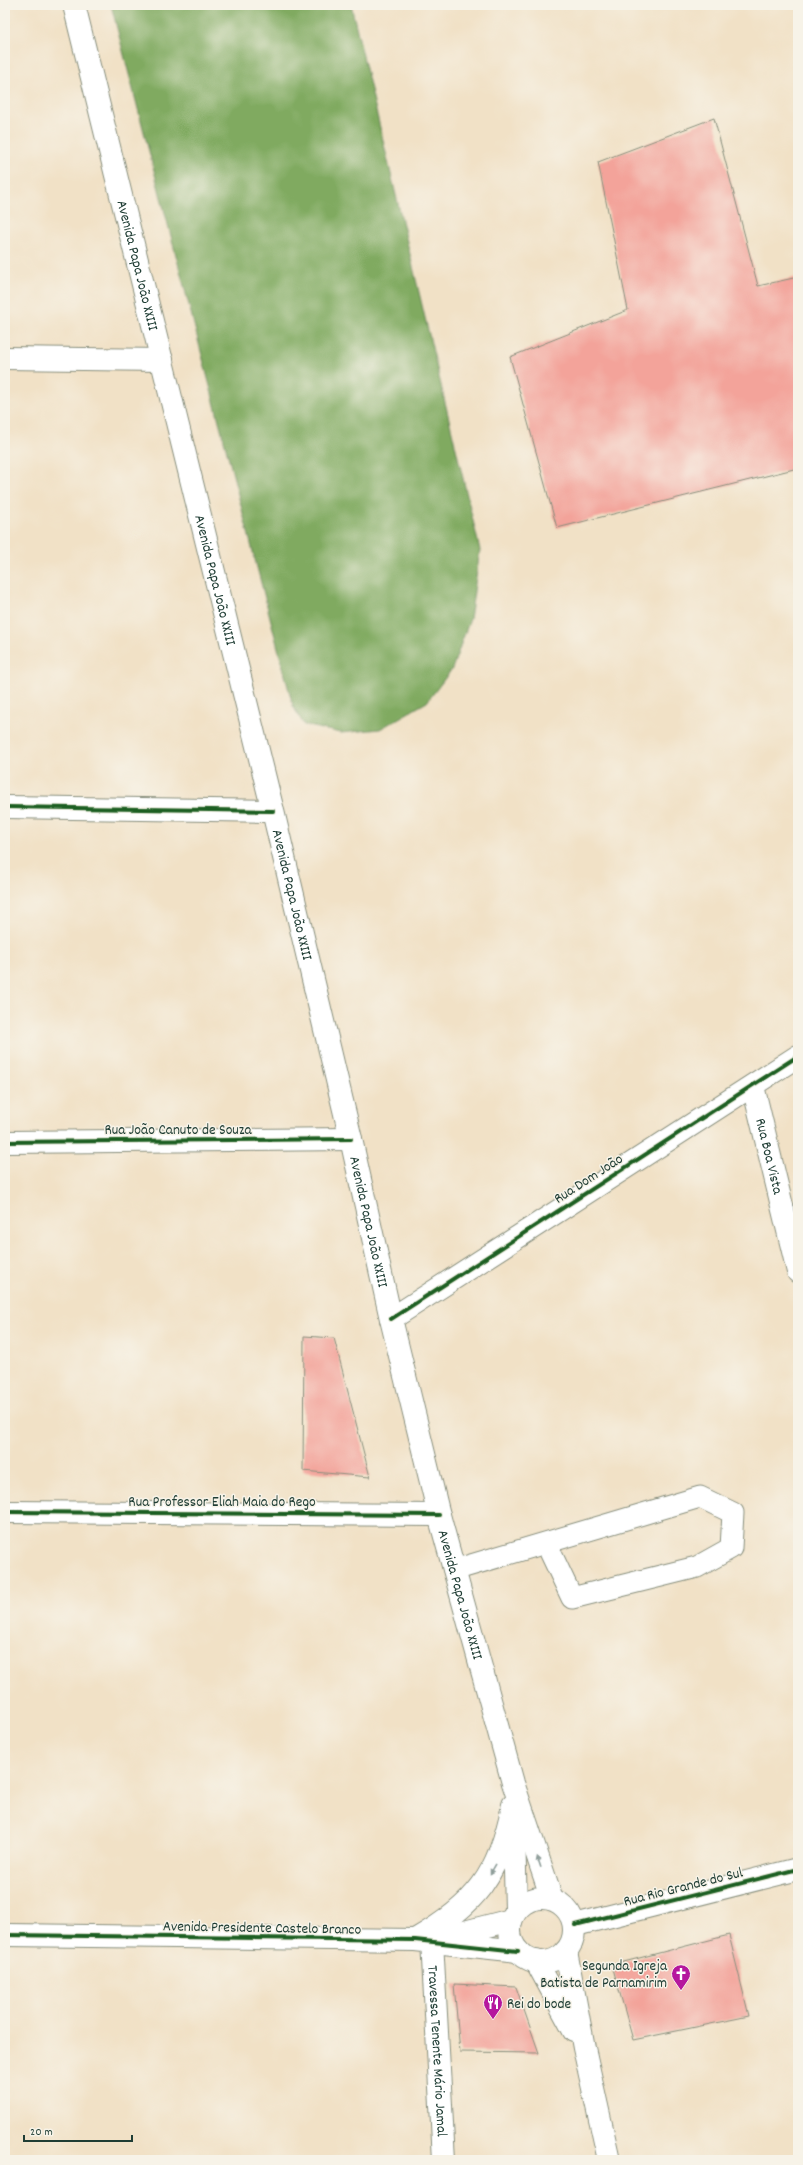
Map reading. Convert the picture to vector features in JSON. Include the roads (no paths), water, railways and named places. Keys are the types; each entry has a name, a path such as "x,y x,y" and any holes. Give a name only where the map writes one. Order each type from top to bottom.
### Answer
{"street":[{"name":"Avenida Papa João XXIII","path":"74,5 273,811 351,1139 391,1319 439,1515 513,1783 552,1898"},
{"path":"5,358 162,360"},
{"path":"5,807 273,811"},
{"name":"Rua Dom João","path":"391,1319 798,1056"},
{"name":"Rua Boa Vista","path":"753,1086 798,1272"},
{"name":"Rua João Canuto de Souza","path":"5,1142 351,1139"},
{"name":"Rua Professor Eliah Maia do Rego","path":"5,1512 439,1515"},
{"name":"Avenida Papa João XXIII","path":"513,1783 514,1915"},
{"path":"423,1940 461,1910 483,1886 499,1857 513,1805"},
{"name":"Rua Rio Grande do Sul","path":"575,1925 798,1869"},
{"path":"539,1898 552,1898 567,1909 575,1925 573,1939 566,1951 547,1962 526,1958 518,1951 512,1941 510,1930 514,1915 526,1901 539,1898"},
{"name":"Avenida Presidente Castelo Branco","path":"423,1940 514,1915"},
{"name":"Avenida Presidente Castelo Branco","path":"5,1935 423,1940 518,1951"},
{"name":"Travessa Tenente Mário Jamal","path":"423,1940 444,2160"},
{"path":"566,1951 584,2048 609,2160"},
{"path":"536,1961 584,2048"}],"lane":[{"path":"454,1570 700,1497 733,1513 731,1548 697,1566 572,1598 546,1543"}],"place":[{"name":"Segunda Igreja Batista de Parnamirim","path":"681,1991"},
{"name":"Rei do bode","path":"493,2020"}]}
